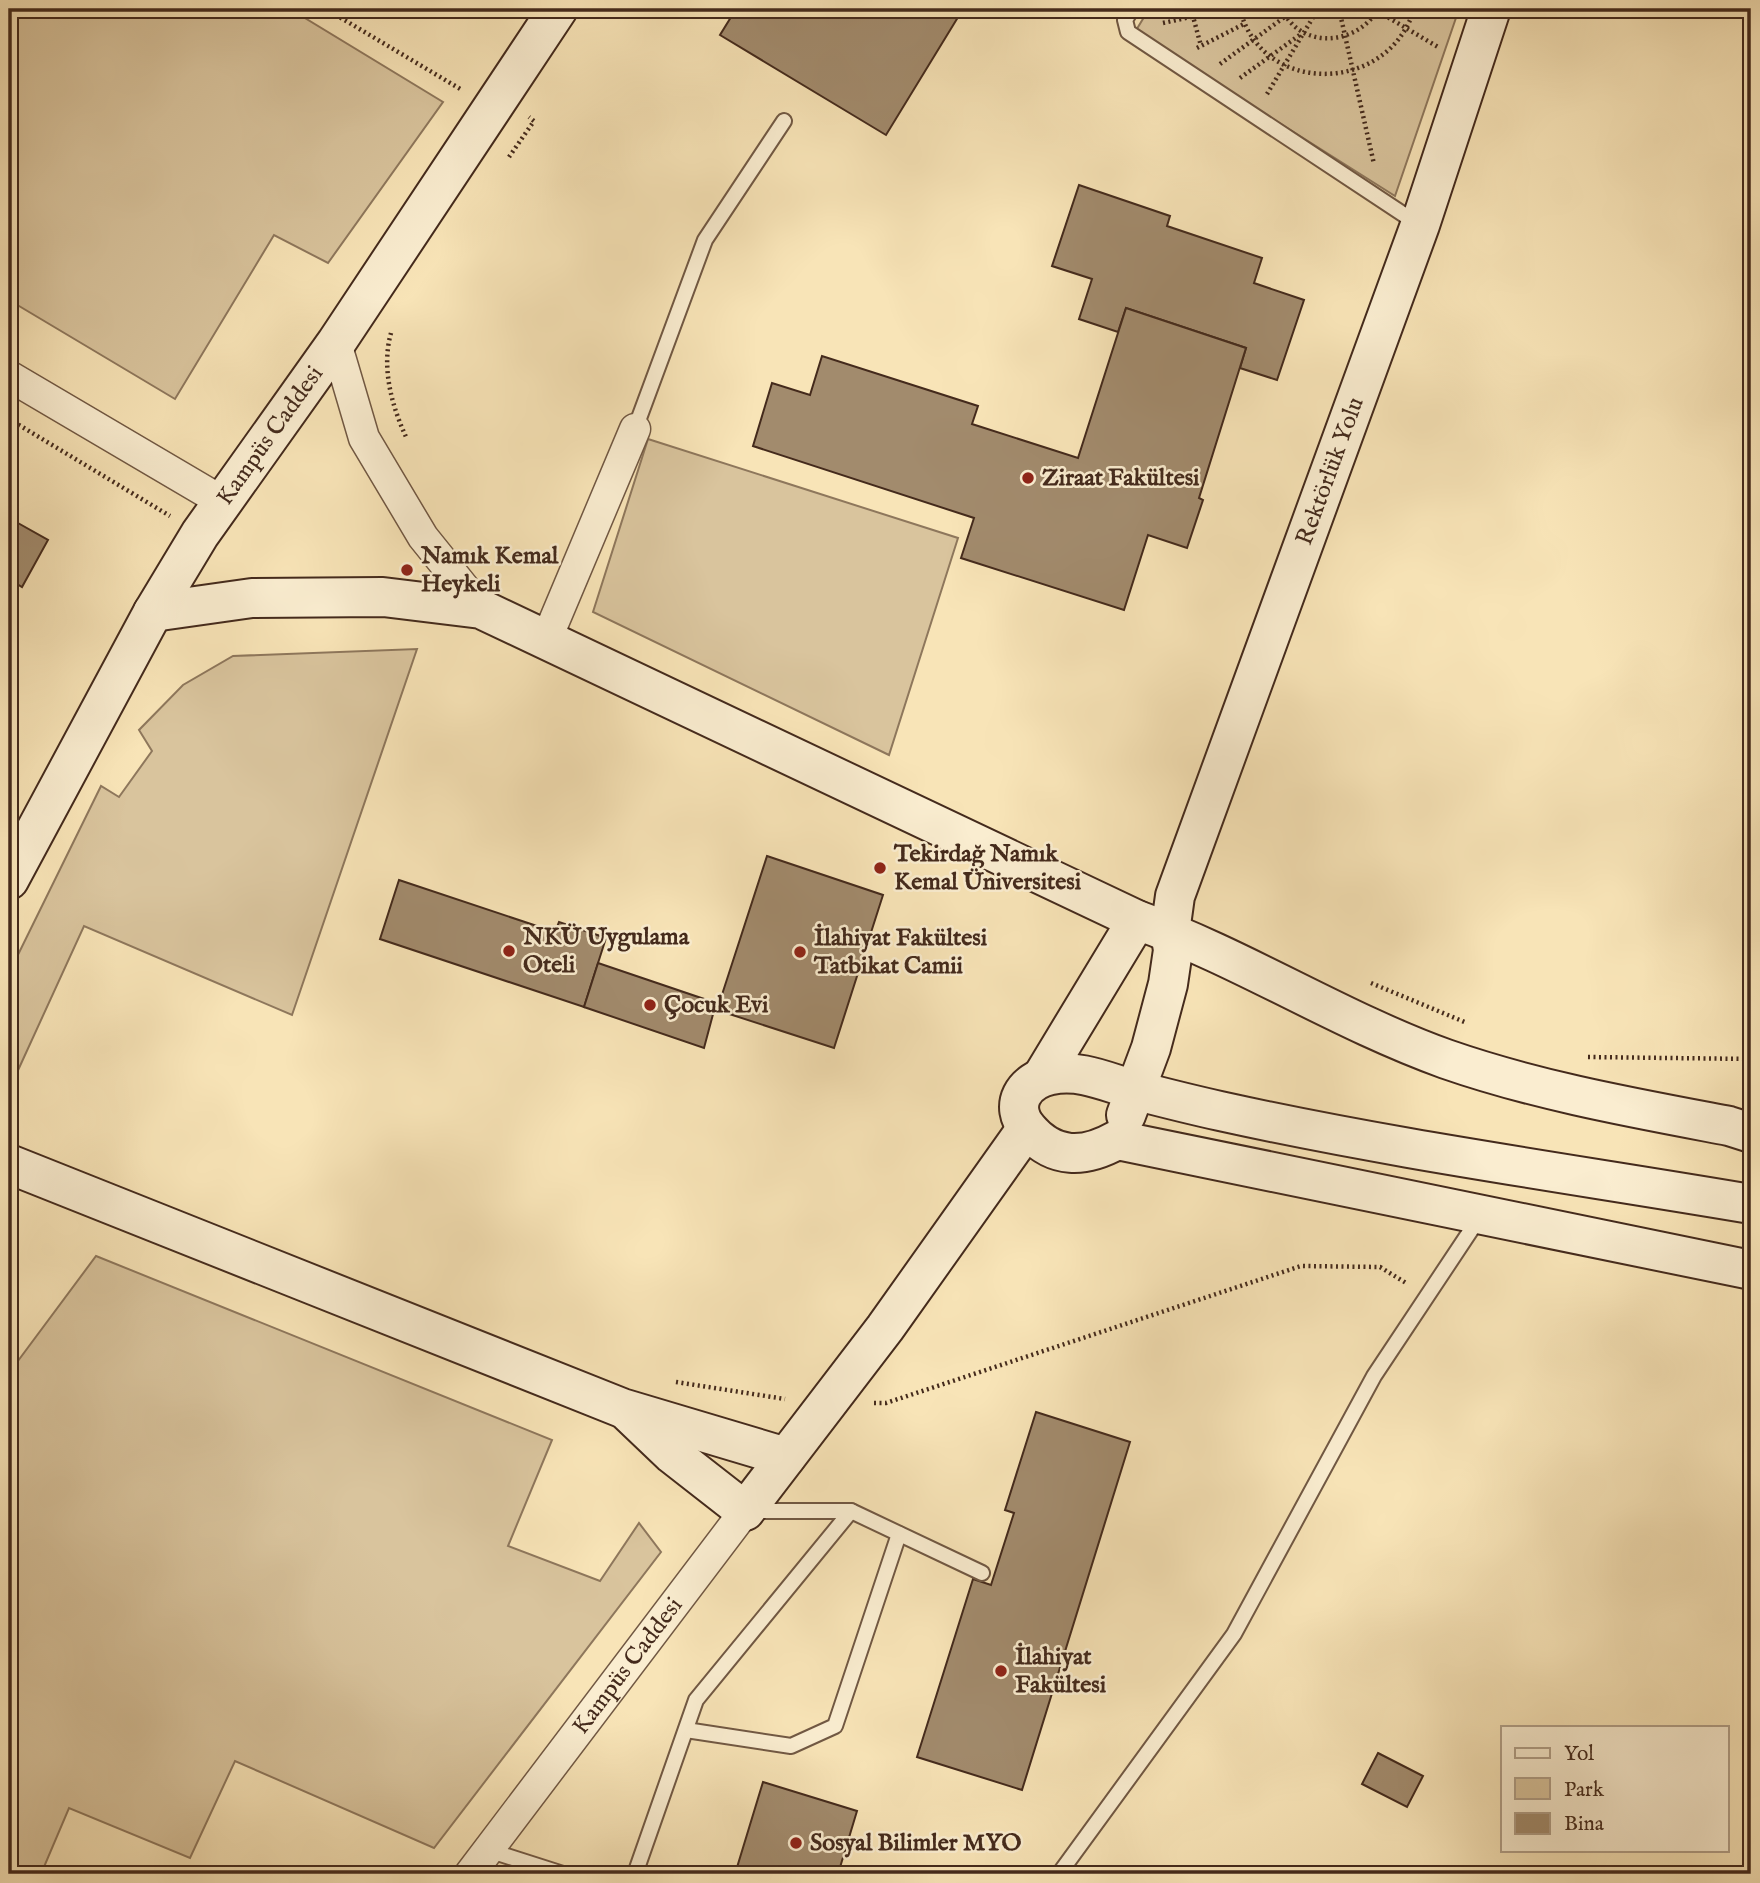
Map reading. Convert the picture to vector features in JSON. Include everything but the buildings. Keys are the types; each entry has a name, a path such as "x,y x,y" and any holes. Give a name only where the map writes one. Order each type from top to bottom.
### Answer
{"street":[{"name":"Kampüs Caddesi","path":"9,880 153,612 200,534 336,343 558,9"},
{"name":"Rektörlük Yolu","path":"1153,926 1175,896 1420,225 1491,9"},
{"path":"336,343 364,438 423,537 481,609"},
{"path":"9,376 223,502"},
{"path":"547,638 635,429"},
{"path":"153,612 265,598 383,597 481,609 1304,997 1446,1058 1577,1097 1729,1126 1751,1133"},
{"path":"1042,1077 1153,926"},
{"path":"1117,1140 1150,1048 1168,984 1173,950 1153,926"},
{"path":"1751,1204 1496,1164 1221,1111 1077,1073 1042,1077 1028,1084 1020,1095 1020,1113 1027,1128 1062,1153 1088,1153 1117,1140 1480,1217 1751,1270"},
{"name":"Kampüs Caddesi","path":"470,1874 885,1328 1027,1128"},
{"path":"9,1164 622,1408 786,1457"},
{"path":"622,1408 673,1454 745,1511"}],"lane":[{"path":"1132,9 1125,20 1128,32 1420,225"},
{"path":"635,429 705,240 784,121"},
{"path":"1059,1874 1234,1633 1374,1376 1480,1217"},
{"path":"745,1511 851,1511 982,1573"},
{"path":"635,1874 696,1700 851,1511"},
{"path":"686,1730 791,1746 835,1726 899,1534"},
{"path":"488,1850 563,1874"}],"path":[{"path":"326,9 492,108 519,109 534,121 503,166"},
{"path":"1191,9 1201,46"},
{"path":"1128,32 1227,9"},
{"path":"1240,9 1255,38 1285,64 1307,73 1337,75 1367,66 1392,49 1406,28 1414,9"},
{"path":"1282,9 1304,32 1334,40 1368,24 1377,9 1471,68"},
{"path":"1254,116 1318,9"},
{"path":"1339,9 1381,199"},
{"path":"1199,79 1286,16"},
{"path":"1171,61 1246,23"},
{"path":"1235,82 1304,32"},
{"path":"394,324 386,351 389,386 413,451"},
{"path":"9,419 200,534"},
{"path":"1358,977 1471,1025"},
{"path":"1584,1057 1751,1059"},
{"path":"669,1381 791,1400 886,1403 1301,1266 1380,1267 1427,1296"}],"green space":[{"path":"9,9 290,9 443,102 328,263 274,235 175,399 9,300"},
{"path":"1149,9 1459,9 1395,196 1135,32"},
{"path":"648,439 958,538 889,755 593,612"},
{"path":"417,649 292,1015 84,926 9,1090 9,973 101,786 119,797 152,751 139,730 183,685 233,656"},
{"path":"96,1256 552,1440 508,1546 600,1581 639,1523 661,1552 434,1848 235,1761 190,1858 69,1808 41,1874 9,1874 9,1373"}],"place":[{"name":"Ziraat Fakültesi","path":"1028,478"},
{"name":"Namık Kemal Heykeli","path":"407,570"},
{"name":"Tekirdağ Namık Kemal Üniversitesi","path":"880,868"},
{"name":"NKÜ Uygulama Oteli","path":"509,951"},
{"name":"İlahiyat Fakültesi Tatbikat Camii","path":"800,952"},
{"name":"Çocuk Evi","path":"650,1005"},
{"name":"İlahiyat Fakültesi","path":"1001,1671"},
{"name":"Sosyal Bilimler MYO","path":"796,1843"}]}
